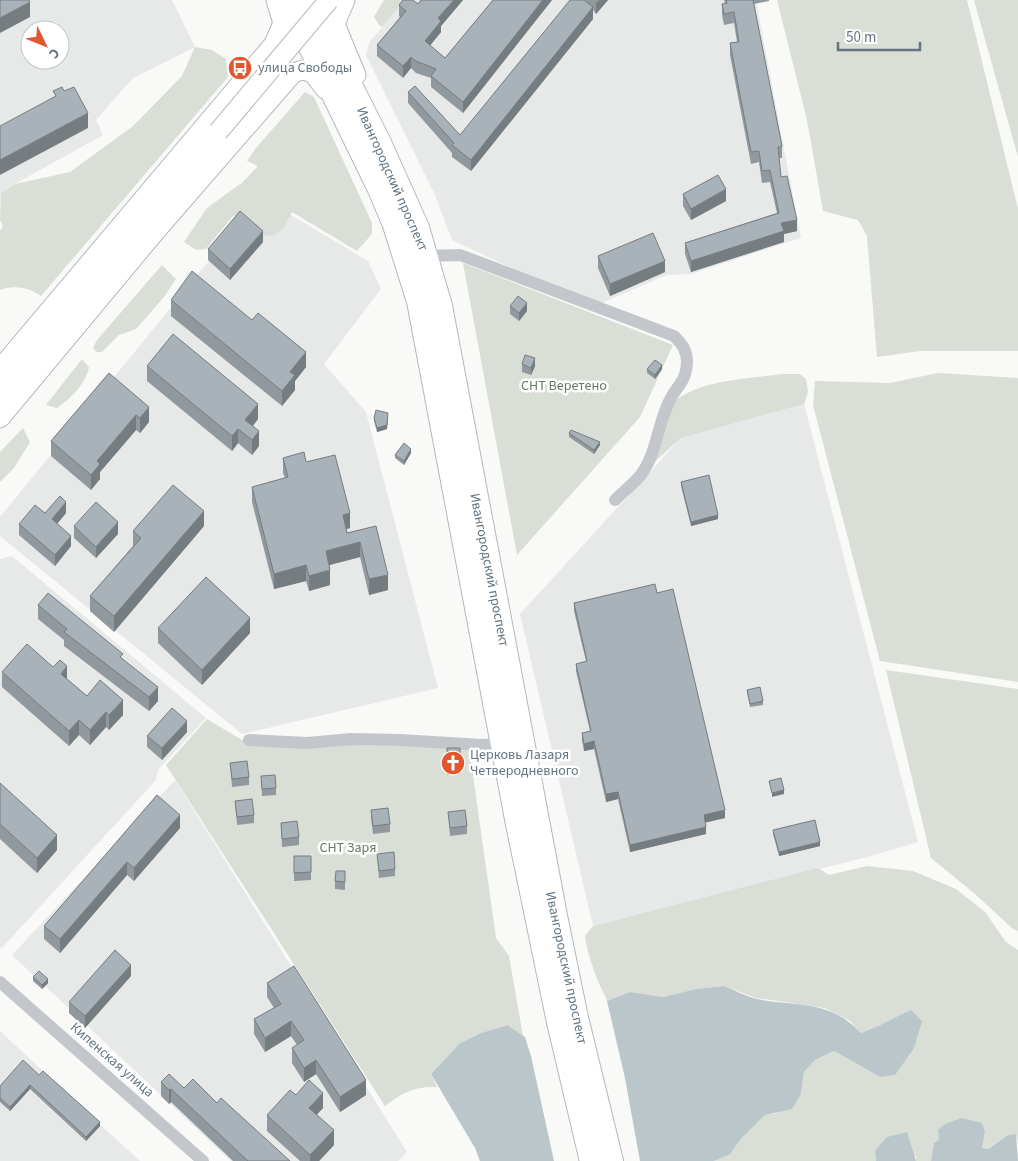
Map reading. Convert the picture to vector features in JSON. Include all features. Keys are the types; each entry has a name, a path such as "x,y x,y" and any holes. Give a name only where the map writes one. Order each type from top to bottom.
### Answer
{"highway":[{"name":"Ивангородский проспект","path":"288,0 402,195 427,256 440,306 555,916 576,1018 610,1161"},
{"name":"Ивангородский проспект","path":"307,0 353,111 394,222 419,301 535,911 592,1161"}],"main road":[{"path":"0,369 274,44 283,23 276,0"},
{"path":"0,394 329,0"},
{"path":"0,418 154,233 293,73 308,71 318,76 338,114 353,111 361,88 336,24 345,0"}],"street":[{"path":"427,256 460,255 674,336 684,346 687,360 684,382 672,396 648,462 640,476 615,500"},
{"path":"249,740 307,743 371,739 482,745 503,744"},
{"name":"Кипенская улица","path":"0,982 203,1161"}],"shaded area":[{"path":"0,0 172,0 195,47 133,78 96,120 103,135 1,193 0,200"},
{"path":"405,0 756,0 801,238 691,274 667,275 599,304 537,280 452,240 435,195 366,55 369,43"},
{"path":"261,197 368,261 381,289 324,364 366,412 438,688 242,734 0,536 0,517"},
{"path":"804,404 918,842 867,857 593,926 520,614 681,438"},
{"path":"12,556 206,718 158,770 156,780 2,948 0,947 0,559"},
{"path":"175,780 407,1152 398,1161 231,1161 12,955"},
{"path":"724,986 757,999 825,1009 849,1022 861,1033 911,1010 922,1021 914,1048 895,1075 880,1077 834,1051 815,1060 804,1072 801,1094 792,1109 765,1115 740,1140 730,1154 714,1161 640,1161 625,1078 607,1001 630,992 663,997 696,989"},
{"path":"507,1025 525,1037 531,1056 554,1161 480,1161 475,1148 431,1074 460,1043 481,1033"},
{"path":"0,1031 105,1129 140,1161 0,1161"},
{"path":"961,1118 982,1123 985,1132 982,1148 988,1149 1008,1135 1016,1134 1018,1161 931,1161 934,1143 939,1140 938,1130 945,1124"},
{"path":"907,1132 916,1161 876,1161 875,1151 887,1137"}],"green space":[{"path":"384,0 405,0 382,27 374,17"},
{"path":"777,0 967,0 1018,209 1018,351 920,351 877,357 867,236 858,220 823,211 807,120"},
{"path":"974,0 1018,0 1018,157"},
{"path":"195,47 212,50 226,59 228,77 41,296 21,288 0,290 0,231 3,226 0,220 1,193 15,184 70,172 133,126 182,76"},
{"path":"305,92 314,97 372,223 372,234 357,251 292,212 283,229 272,236 263,235 240,215 233,216 206,249 196,250 184,242 207,208 240,184 243,185 241,184 258,166 247,161"},
{"name":"СНТ Веретено","path":"463,263 673,345 640,417 517,555"},
{"path":"162,265 176,279 164,297 136,329 119,335 102,352 96,352 93,348 97,340"},
{"path":"82,359 89,367 85,379 77,390 57,408 46,405"},
{"path":"938,373 1018,378 1018,682 880,661 813,405 815,381 890,383"},
{"path":"781,374 800,374 806,379 808,392 804,404 681,438 648,468 672,404 682,396 708,385"},
{"path":"23,428 30,442 14,468 0,482 0,452"},
{"path":"886,670 1018,689 1018,931 1013,929 974,893 931,858"},
{"name":"СНТ Заря","path":"207,719 247,743 469,747 496,938 509,956 523,1036 506,1025 481,1033 460,1043 431,1074 437,1087 409,1091 385,1106 166,765"},
{"path":"867,866 913,871 956,889 985,912 1006,942 1018,950 1018,1141 1016,1134 1008,1135 987,1149 982,1148 985,1132 939,1141 934,1144 931,1161 916,1161 916,1156 875,1151 876,1161 714,1161 730,1153 765,1115 777,1113 801,1094 804,1072 815,1060 834,1051 880,1077 883,1026 861,1033 850,1021 825,1008 756,998 724,986 696,989 663,997 630,992 607,1001 598,982 585,936 593,926 818,868 829,875"}],"building":[{"path":"0,0 29,0 30,2 0,18"},
{"path":"403,0 413,0 418,4 421,0 454,0 438,18 441,21 425,41 445,58 493,0 543,0 463,102 431,76 436,69 411,57 403,66 377,45 406,11 399,5"},
{"path":"570,0 584,0 593,7 471,160 452,145 454,143 408,92 415,86 460,135"},
{"path":"726,0 753,0 782,146 778,147 781,177 787,176 797,220 781,223 784,231 691,261 685,243 779,213 770,170 762,171 759,151 751,152 730,43 739,42 734,12 724,14 722,4 727,3"},
{"path":"62,87 64,91 74,87 88,113 0,160 0,126 56,96 53,91"},
{"path":"718,175 726,189 691,209 683,194"},
{"path":"240,211 263,231 230,269 208,249"},
{"path":"653,233 665,261 610,284 598,256"},
{"path":"192,271 252,320 258,313 306,352 290,372 295,375 282,391 171,300"},
{"path":"518,296 527,303 519,313 510,306"},
{"path":"173,334 258,404 245,420 259,431 252,440 238,429 232,436 147,366"},
{"path":"525,355 535,358 531,368 522,364"},
{"path":"655,360 662,365 655,375 647,369"},
{"path":"109,373 149,407 140,418 136,415 97,461 100,464 91,475 51,441"},
{"path":"376,410 388,413 387,425 377,428 374,418"},
{"path":"571,430 600,442 594,450 569,433"},
{"path":"404,443 411,449 404,461 395,455"},
{"path":"304,452 306,462 335,455 350,513 343,515 347,533 376,526 388,575 369,579 360,542 326,551 330,570 309,576 306,565 274,574 252,487 288,477 283,458"},
{"path":"709,475 718,515 691,522 681,482"},
{"path":"173,485 204,511 114,616 90,596 141,538 133,531"},
{"path":"60,496 66,502 52,519 71,536 55,555 19,524 35,505 45,513"},
{"path":"96,502 118,522 96,547 74,526"},
{"path":"206,577 250,618 202,670 158,628"},
{"path":"655,584 657,593 673,589 725,810 704,815 706,827 630,845 618,792 606,794 594,741 584,744 582,733 591,731 576,664 587,661 574,603"},
{"path":"48,593 123,654 120,657 158,687 149,697 64,632 67,629 38,605"},
{"path":"27,644 53,667 60,660 67,666 61,674 87,696 100,680 123,700 109,715 106,712 90,730 79,720 69,731 2,672"},
{"path":"760,687 763,701 750,704 747,690"},
{"path":"172,708 187,721 162,748 147,736"},
{"name":"Церковь Лазаря Четверодневного","path":"447,748 460,748 460,770 447,771"},
{"path":"247,761 249,777 232,779 230,763"},
{"path":"275,775 276,788 262,789 261,776"},
{"path":"781,778 784,790 772,793 769,781"},
{"path":"0,783 57,835 37,858 0,824"},
{"path":"157,795 180,815 134,868 127,862 60,939 44,926"},
{"path":"252,799 254,815 237,817 235,801"},
{"path":"388,808 390,824 373,826 371,810"},
{"path":"465,810 467,826 450,828 448,812"},
{"path":"815,820 820,842 779,852 773,830"},
{"path":"297,821 299,837 282,839 281,823"},
{"path":"394,852 395,869 379,871 377,854"},
{"path":"294,856 311,856 311,872 294,873"},
{"path":"336,871 345,871 345,882 335,881"},
{"path":"115,950 131,965 85,1016 69,1002"},
{"path":"294,966 366,1080 340,1097 316,1060 304,1068 292,1048 304,1040 291,1021 265,1038 254,1019 281,1004 267,983"},
{"path":"39,971 48,979 42,985 33,977"},
{"path":"23,1060 39,1075 43,1071 100,1122 86,1137 30,1085 10,1107 0,1098 0,1086"},
{"path":"169,1074 184,1088 193,1079 217,1103 221,1098 290,1161 248,1161 171,1089 169,1090 161,1082"},
{"path":"309,1080 323,1093 309,1108 334,1130 310,1155 267,1115 290,1090 296,1095"}],"place":[{"name":"улица Свободы","path":"240,68"},
{"name":"Церковь Лазаря Четверодневного","path":"453,763"}]}
